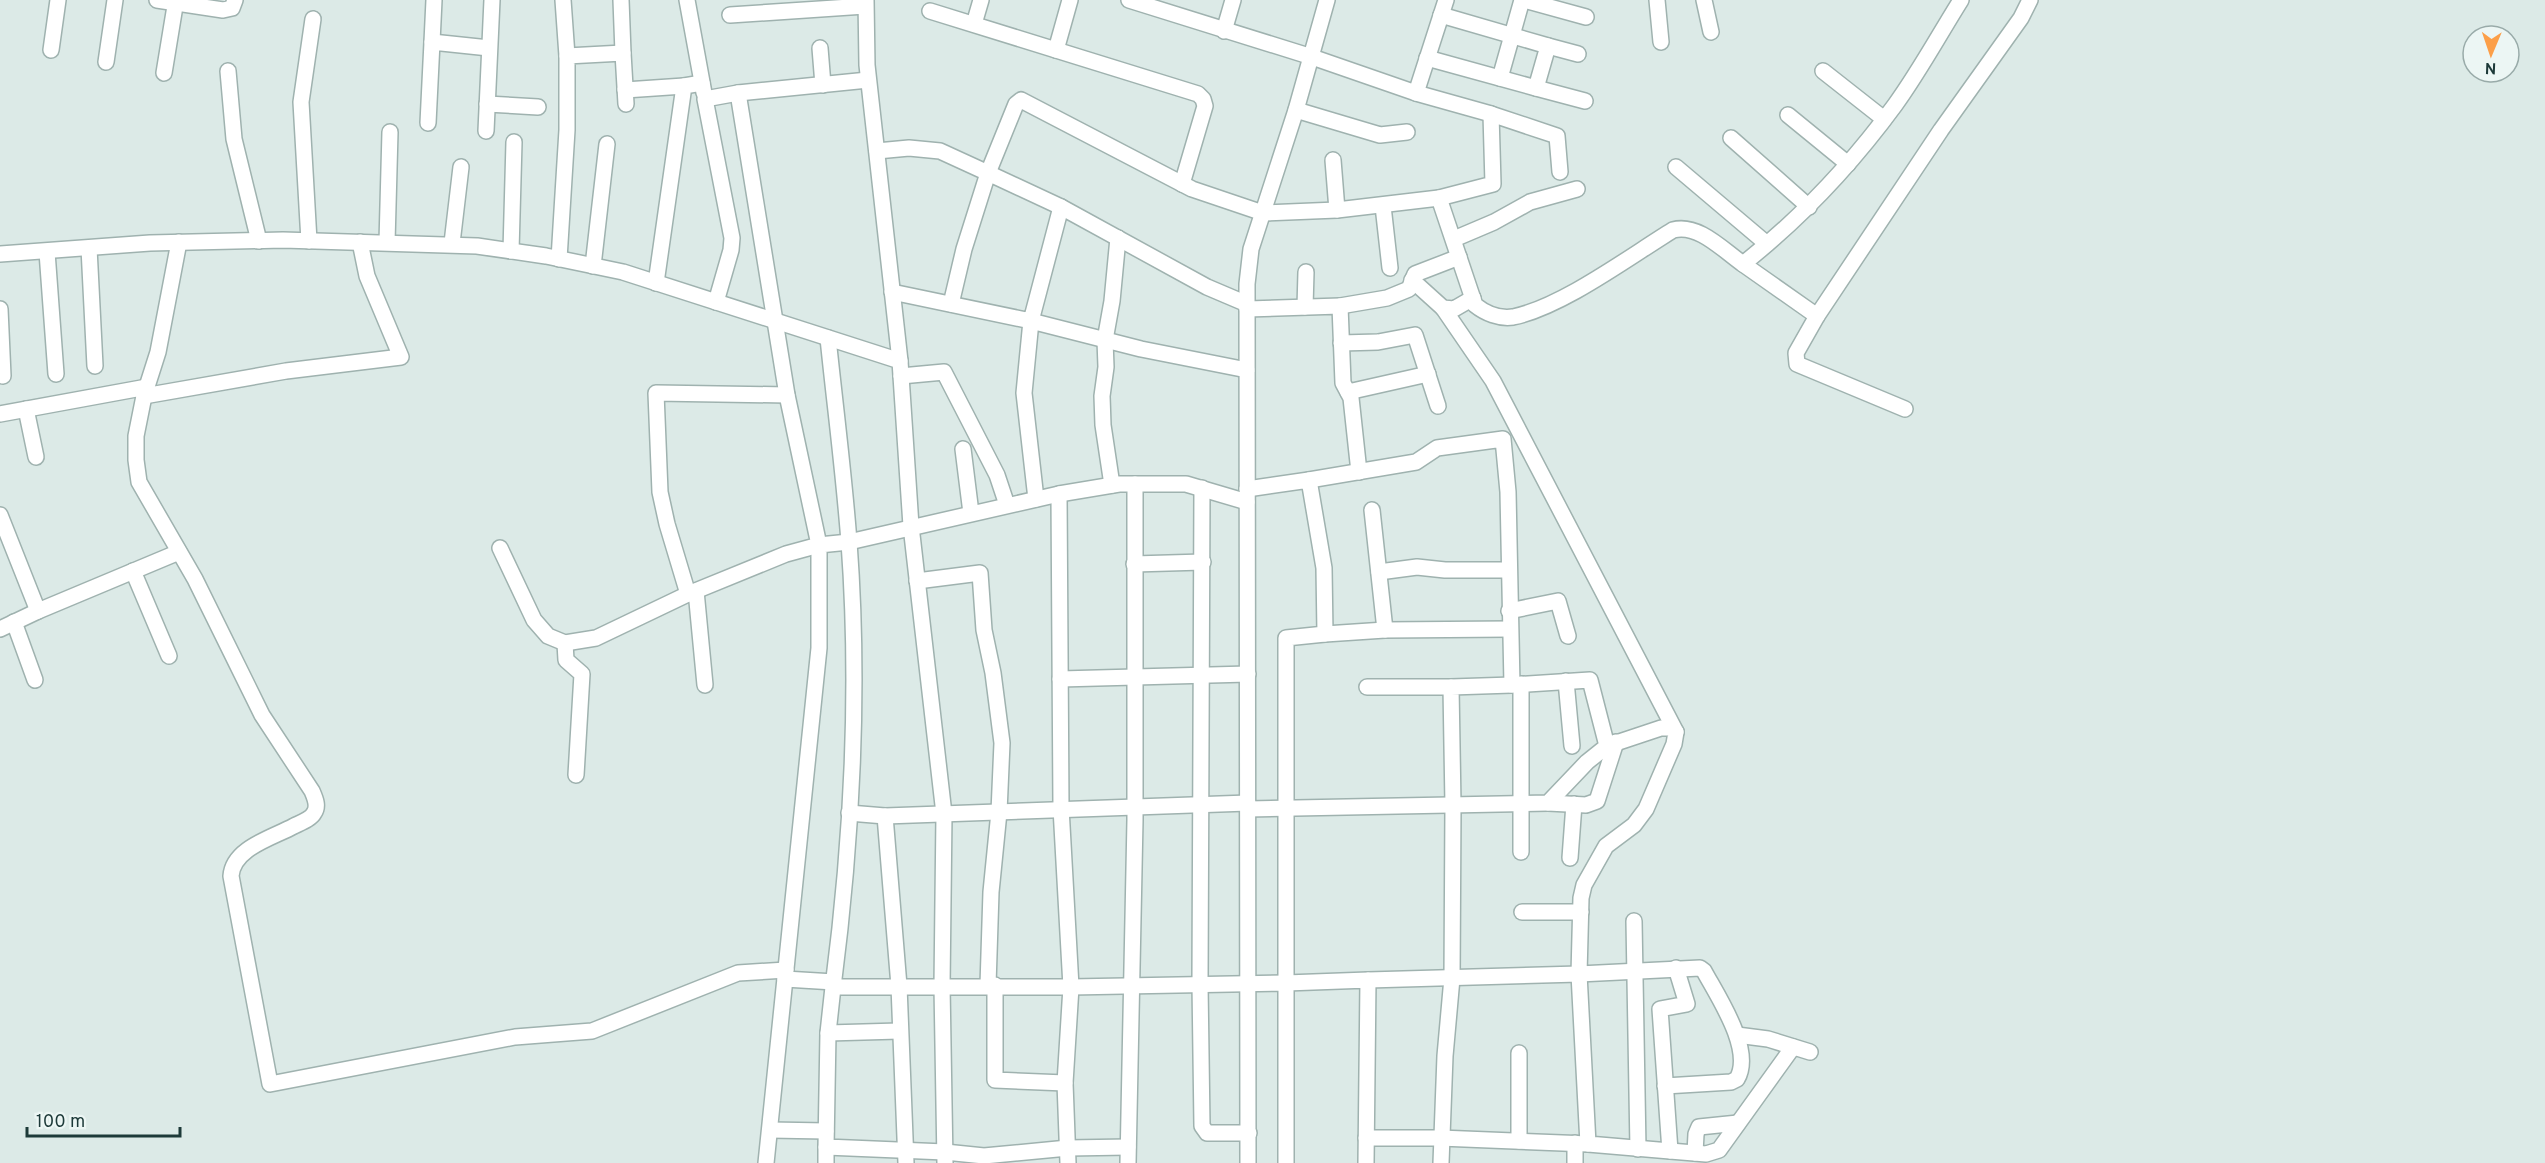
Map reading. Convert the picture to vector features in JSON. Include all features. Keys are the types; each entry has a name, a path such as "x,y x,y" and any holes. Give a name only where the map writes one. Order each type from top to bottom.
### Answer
{"street":[{"path":"51,50 58,0"},
{"path":"106,62 115,0"},
{"path":"157,0 223,10 231,8 235,0"},
{"path":"428,123 434,0"},
{"path":"486,131 492,0"},
{"path":"559,259 567,130 567,56 563,0"},
{"path":"621,0 625,97 702,83"},
{"path":"687,0 730,226 731,250 716,302"},
{"path":"974,24 981,0"},
{"path":"1056,50 1070,0"},
{"path":"1129,0 1157,4 1224,31 1557,136 1560,172"},
{"path":"1224,31 1233,0"},
{"path":"1248,1163 1250,983 1247,306 1251,249 1296,110 1327,0"},
{"path":"1317,41 1327,30 1336,0"},
{"path":"1500,78 1523,0 1586,17"},
{"path":"1657,0 1661,42"},
{"path":"1743,264 1809,207 1848,164 1884,119 1961,0"},
{"path":"1905,409 1797,364 1796,353 1817,316 1941,130 2021,18 2030,0"},
{"path":"1707,1 1711,32"},
{"path":"165,73 176,2"},
{"path":"730,15 865,3 868,80 900,369 911,526 944,814 942,986 945,1157"},
{"path":"1416,93 1443,8 1511,36 1578,54"},
{"path":"930,11 1198,94 1205,106 1182,184"},
{"path":"309,241 301,102 314,19"},
{"path":"432,42 489,48"},
{"path":"1536,88 1548,46"},
{"path":"820,48 823,85"},
{"path":"567,56 623,53"},
{"path":"1427,58 1585,100"},
{"path":"228,71 236,148 260,241"},
{"path":"1823,71 1884,119"},
{"path":"705,99 738,93 868,80"},
{"path":"656,283 684,86"},
{"path":"738,93 787,395 819,545 819,648 766,1163"},
{"path":"951,304 964,249 988,173 1016,104 1021,100 1182,184 1263,213 1383,206 1439,198 1493,184 1491,114"},
{"path":"487,104 538,107"},
{"path":"1296,110 1380,135 1407,132"},
{"path":"1788,115 1848,164"},
{"path":"387,242 390,132"},
{"path":"1731,138 1809,207"},
{"path":"512,251 514,142"},
{"path":"594,266 607,144"},
{"path":"877,151 909,148 940,151 1061,207 1207,287 1247,306 1340,306 1388,298 1408,289 1415,274 1459,257"},
{"path":"1334,160 1337,210"},
{"path":"452,243 461,167"},
{"path":"1676,167 1767,244"},
{"path":"1454,239 1494,222 1530,202 1577,189"},
{"path":"1439,198 1475,304 1485,313 1511,317 1566,296 1673,230 1683,227 1695,231 1817,316"},
{"path":"1383,206 1390,268"},
{"path":"1036,499 1024,393 1031,321 1061,207"},
{"path":"730,226 758,220"},
{"path":"1112,485 1103,425 1102,396 1106,367 1105,340 1112,301 1118,238"},
{"path":"179,242 158,352 145,392 136,436 135,460 139,482 179,552 262,715 312,791 317,803 315,813 302,823 240,854 232,865 231,876 270,1084 515,1037 592,1031 738,973 785,975 834,984 1071,987 1579,974 1693,966 1704,971 1737,1035 1740,1066 1737,1079 1731,1082 1665,1086"},
{"path":"0,255 179,242 452,243 512,251 623,272 828,338 900,369 944,372 997,475 1007,505"},
{"path":"0,414 286,371 401,357 367,276 360,242"},
{"path":"89,248 95,366"},
{"path":"47,252 57,374"},
{"path":"1305,307 1306,272"},
{"path":"1412,280 1443,308 1493,381 1676,732 1674,744 1646,810 1634,825 1606,846 1584,885 1579,974 1582,1144 1575,1163"},
{"path":"892,292 1247,370"},
{"path":"1443,308 1454,309 1473,298"},
{"path":"1340,306 1343,383 1351,398 1359,472"},
{"path":"0,309 3,376"},
{"path":"1341,343 1378,342 1415,335 1438,406"},
{"path":"826,1163 828,1033 849,813 854,703 849,542 828,338"},
{"path":"1348,393 1428,374"},
{"path":"705,685 692,592 667,524 660,492 656,393 787,395"},
{"path":"26,409 36,457"},
{"path":"500,548 534,620 548,636 565,643 602,635 692,592 786,554 819,545 849,542 1007,505 1112,485 1186,484 1247,496 1309,480 1416,462 1437,448 1503,439 1508,492 1510,629 1517,685 1522,804 1521,852"},
{"path":"963,449 971,513"},
{"path":"1309,480 1324,568 1325,634"},
{"path":"1128,1163 1135,806 1134,484"},
{"path":"1202,488 1200,984 1203,1130 1207,1133 1249,1133"},
{"path":"1059,494 1061,808 1071,987 1065,1083 1068,1156"},
{"path":"1372,510 1385,630"},
{"path":"0,515 38,611"},
{"path":"35,680 7,626 179,552"},
{"path":"1134,564 1203,562"},
{"path":"1379,572 1417,567 1445,570 1508,570"},
{"path":"134,571 169,656"},
{"path":"917,581 980,573 984,630 993,673 1002,743 999,812 991,892 991,985 995,1080 1065,1083"},
{"path":"1509,611 1558,601 1568,636"},
{"path":"1286,1163 1286,638 1385,630 1510,629"},
{"path":"565,643 566,660 582,674 576,775"},
{"path":"1060,679 1248,674"},
{"path":"849,813 885,816 1202,804 1285,809 1548,803 1586,805 1597,801 1611,744 1590,680 1517,685 1367,687"},
{"path":"1566,681 1572,746"},
{"path":"1441,1163 1440,1138 1445,1044 1452,978 1453,805 1450,687"},
{"path":"1548,803 1587,762 1611,744 1661,728 1670,728 1676,732"},
{"path":"1570,858 1574,804"},
{"path":"885,816 899,986 899,1031 906,1157"},
{"path":"1522,912 1581,912"},
{"path":"1634,921 1638,1149"},
{"path":"1670,1151 1660,1009 1687,1004 1676,968"},
{"path":"1366,1163 1368,980"},
{"path":"828,1033 899,1031"},
{"path":"1737,1035 1768,1039 1810,1052"},
{"path":"1366,1138 1440,1138 1582,1144 1621,1155 1638,1149 1713,1153 1719,1150 1793,1047"},
{"path":"1519,1053 1519,1141"},
{"path":"1695,1153 1696,1134 1699,1127 1738,1123"},
{"path":"770,1130 826,1131"},
{"path":"826,1147 866,1156 984,1159 1068,1156 1128,1147"}]}
